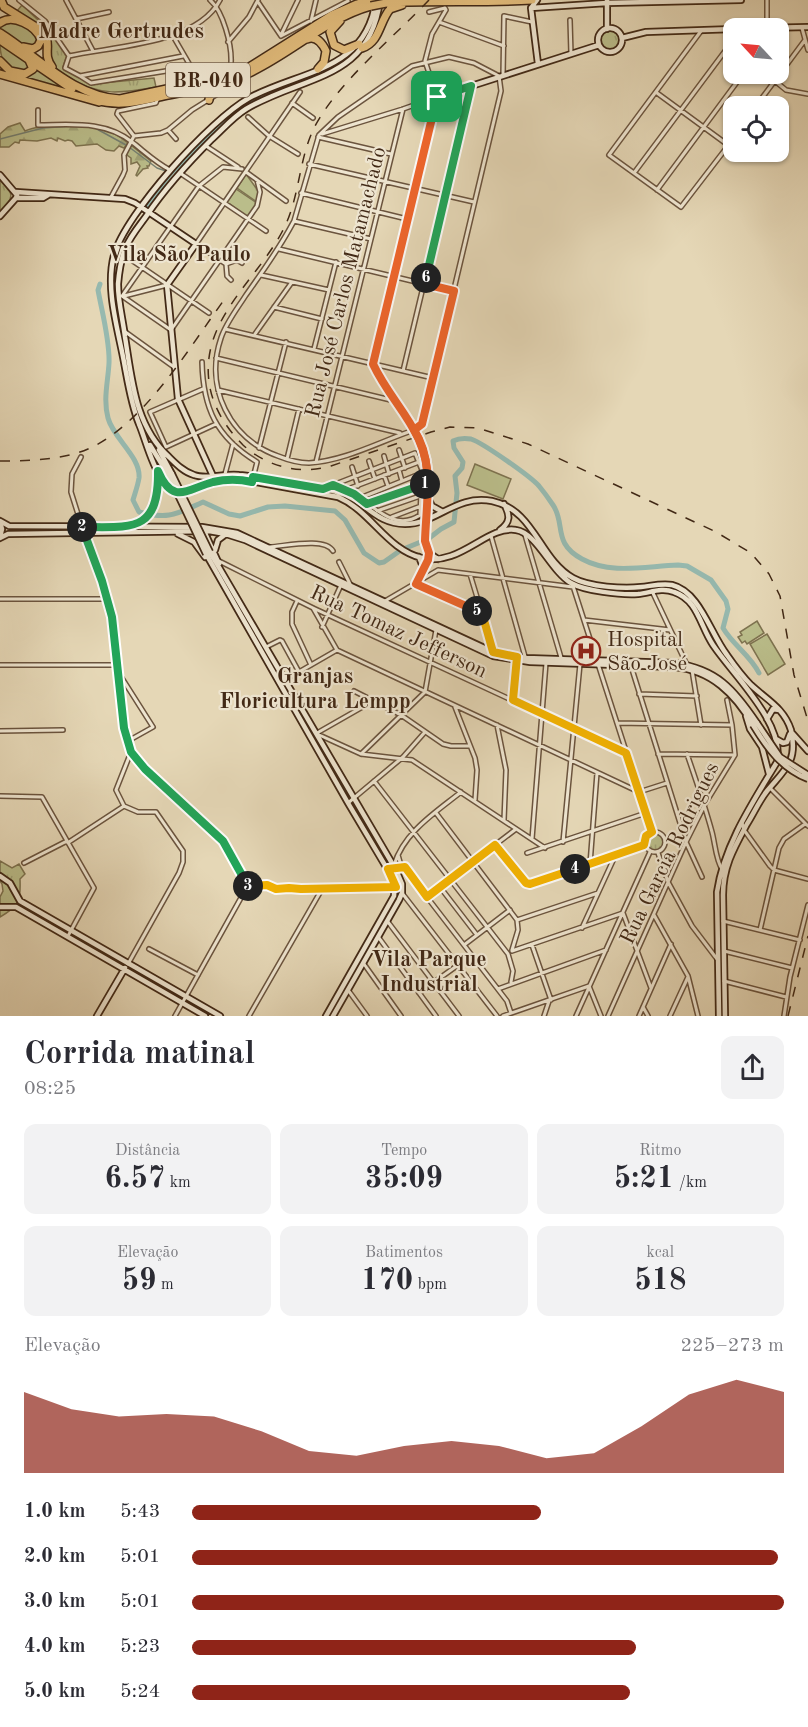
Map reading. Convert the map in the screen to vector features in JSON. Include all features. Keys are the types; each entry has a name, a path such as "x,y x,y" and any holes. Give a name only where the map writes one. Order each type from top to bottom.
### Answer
{"highway":[{"path":"1,0 4,7 44,33 48,39 46,58 61,75"},
{"path":"353,11 332,28 330,36 334,45 340,50 369,46 390,9 425,0"},
{"name":"BR-040","path":"5,39 69,82 91,93 106,98 120,99 243,71 347,3 425,0 515,1 531,4"},
{"name":"BR-040","path":"5,39 67,86 105,103 141,101 240,77 258,69 353,11 376,1"},
{"path":"0,23 6,18 18,20 38,33 41,40 33,50 5,39"},
{"path":"296,44 312,38 320,42 326,54 324,62 318,69"},
{"path":"0,61 10,71 28,74 34,67 28,58"},
{"path":"0,74 87,100 105,103"},
{"path":"196,89 210,92 209,100"}],"main road":[{"path":"531,4 537,0"},
{"path":"531,4 741,0"},
{"path":"333,1016 402,893 402,884 221,565 210,553 154,443 136,401 124,331 119,274 123,254 131,237 179,172 249,103 339,69 361,46 376,21 376,1"},
{"path":"607,2 607,29"},
{"path":"531,4 538,64"},
{"path":"789,27 805,27"},
{"path":"607,29 615,29 622,38 619,48 613,52 603,50 599,45 598,37 607,29"},
{"path":"622,38 646,32 723,30"},
{"path":"428,560 429,552 425,541 424,494 427,462 420,439 373,364 437,97 599,45"},
{"path":"361,46 344,58 222,118 170,170 122,237 114,255 112,286 114,308 131,399 158,471 167,487 182,493 191,492 212,483 253,479 336,491 351,497 383,520 404,524 413,524 465,501 486,500 504,504 522,516 553,559 573,578 592,584 626,588 669,585 687,592 696,601 715,638 728,656 752,686 781,711 791,731 808,752"},
{"path":"0,176 16,195 43,198 48,195 125,199 142,207 196,244 167,285 178,399 213,476"},
{"path":"0,216 16,195"},
{"path":"112,286 120,297"},
{"path":"114,308 120,297"},
{"path":"143,433 170,475"},
{"path":"154,443 187,472 199,477 225,474 338,497 350,502 393,543 417,557 428,560 461,553 492,536 512,529 525,533 533,540 553,568 572,585 633,594 669,590 689,600 710,642 767,719 776,738 779,752 777,762 731,843 722,870 717,892 719,1016"},
{"path":"123,527 141,522 154,506 158,487 158,471"},
{"path":"424,494 432,506 441,512"},
{"path":"492,536 507,523 508,512 504,504"},
{"path":"0,522 9,526 203,529 237,533 493,656 687,665 711,674 734,691 768,749 779,761 808,777"},
{"path":"0,522 2,529 0,537"},
{"path":"203,529 211,563"},
{"path":"0,537 8,534 176,533 203,529 226,534 245,540 493,652 516,658"},
{"path":"176,533 194,542 211,563 388,869 398,894 402,893"},
{"path":"210,553 215,544 226,534"},
{"path":"429,552 438,559"},
{"path":"210,553 221,565"},
{"path":"417,557 423,567"},
{"path":"526,659 546,663 597,662 692,670 721,684 755,724"},
{"path":"767,719 769,711 773,709 781,711"},
{"path":"745,711 750,729 762,747 769,775"},
{"path":"776,738 783,743 787,742 791,731"},
{"path":"724,1016 723,879 730,857 744,830 790,761 791,731"},
{"path":"325,760 331,757"},
{"path":"388,869 394,867"},
{"path":"1,876 10,883 19,900 220,1016"},
{"path":"326,1016 396,890"},
{"path":"7,905 14,892"},
{"path":"0,907 7,905 16,907 205,1016"},
{"path":"97,1016 128,964"}],"street":[{"path":"19,0 45,21 69,56"},
{"path":"66,0 93,51"},
{"path":"210,0 217,6 222,16 228,42 231,63 223,77"},
{"path":"69,56 173,36 208,16 220,0"},
{"path":"228,42 249,17 258,0 281,36"},
{"path":"281,36 298,0"},
{"path":"311,21 316,0"},
{"path":"766,0 767,18"},
{"path":"281,36 347,3"},
{"path":"319,136 437,97 425,61 432,34 445,13 445,8 429,12"},
{"path":"76,19 109,12"},
{"path":"501,76 463,59 449,57 425,61 396,76 338,117 319,136 294,221 279,249 225,328 216,358 218,390 224,409 247,439 259,448 298,462 316,462 348,454 414,431 422,424 501,91 504,16 532,22"},
{"path":"570,20 571,54"},
{"path":"439,22 504,46"},
{"path":"805,27 808,50"},
{"path":"702,29 657,93 609,155 681,207 723,152"},
{"path":"69,56 65,68 91,83 191,67 173,36"},
{"path":"789,62 805,40"},
{"path":"633,173 723,54"},
{"path":"80,76 184,56"},
{"path":"134,136 162,133 168,130 192,110 240,81 240,77"},
{"path":"657,190 736,84"},
{"path":"764,96 773,84"},
{"path":"779,84 786,90 808,94"},
{"path":"403,371 471,86"},
{"path":"226,264 196,244 300,92"},
{"path":"657,93 723,141"},
{"path":"134,136 117,114 118,111 156,103 159,97"},
{"path":"292,103 313,118"},
{"path":"39,110 38,125 93,125 105,128 131,141 153,160 170,170"},
{"name":"Rua José Carlos Matamachado","path":"316,462 403,110"},
{"path":"248,117 269,136 298,154"},
{"path":"168,130 176,139"},
{"path":"111,197 125,170 124,155 134,136"},
{"path":"319,136 391,154"},
{"path":"206,146 286,201"},
{"path":"309,164 474,202"},
{"path":"120,297 143,268 199,186 222,167 242,169"},
{"path":"179,172 266,231"},
{"path":"120,297 171,330 249,219 259,200 257,180"},
{"path":"301,193 408,219"},
{"path":"294,221 371,239"},
{"path":"279,249 454,291"},
{"path":"130,259 209,313"},
{"path":"226,264 237,260 242,263"},
{"path":"314,349 336,262"},
{"path":"226,264 227,276 231,280"},
{"path":"261,275 329,290"},
{"path":"255,334 292,281"},
{"path":"120,297 167,285"},
{"path":"274,307 322,319"},
{"path":"225,328 433,378"},
{"path":"124,331 175,368"},
{"path":"259,448 286,342"},
{"path":"216,358 397,402"},
{"path":"202,362 203,389 216,424 233,444 257,462 253,479"},
{"path":"203,389 150,412 166,447 216,424"},
{"path":"218,390 402,434"},
{"path":"286,459 299,409"},
{"path":"225,474 233,444"},
{"path":"399,450 405,468"},
{"path":"323,489 415,453 425,484 367,504"},
{"path":"384,456 389,474"},
{"path":"81,457 72,474 74,504 102,581 112,617 124,728 131,752 145,769 223,841 248,886"},
{"path":"369,461 375,479"},
{"path":"346,490 419,462"},
{"path":"352,467 358,486"},
{"path":"399,470 404,480 408,511"},
{"path":"360,498 422,473"},
{"path":"384,476 393,495"},
{"path":"333,485 346,490 377,511 391,517 416,518 420,515 424,494"},
{"path":"377,511 424,494"},
{"path":"388,496 391,517"},
{"path":"391,517 421,506"},
{"path":"525,533 562,661"},
{"path":"492,536 526,659"},
{"path":"268,547 322,543 333,551"},
{"path":"416,584 428,560"},
{"path":"339,562 350,586"},
{"name":"Rua Tomaz Jefferson","path":"221,565 626,753"},
{"path":"383,603 438,570 572,585 652,832"},
{"path":"471,574 493,652"},
{"path":"416,584 482,613"},
{"path":"322,627 341,585"},
{"path":"652,591 687,665 692,670 701,725"},
{"path":"0,599 106,599"},
{"path":"297,601 292,612 292,624 311,665"},
{"path":"312,608 337,650 639,792 667,783"},
{"path":"584,620 670,630"},
{"path":"361,754 425,692 436,630"},
{"path":"266,647 282,641 299,672"},
{"path":"285,680 337,650"},
{"path":"513,700 516,658"},
{"path":"532,839 546,663"},
{"path":"563,842 579,664"},
{"path":"0,665 118,665"},
{"path":"631,666 686,842 702,877"},
{"path":"119,674 153,727 128,741"},
{"path":"354,691 401,715 442,744 470,746"},
{"path":"639,694 697,696"},
{"path":"317,734 373,700"},
{"name":"Rua Garcia Rodrigues","path":"608,1016 686,842 705,804 735,755 726,700"},
{"path":"455,707 477,770 475,801"},
{"path":"617,723 732,726"},
{"path":"497,725 506,770 504,820"},
{"path":"0,730 63,730"},
{"path":"348,803 403,757 425,732"},
{"path":"317,734 361,754 403,757 412,760 545,848"},
{"path":"128,964 183,862 183,851 156,812 138,812 124,806 116,790 131,752"},
{"path":"658,754 735,755"},
{"path":"687,754 705,804 718,852 718,863 722,870"},
{"path":"590,864 597,772"},
{"path":"374,781 508,954 513,971 511,982"},
{"path":"760,930 781,843 807,825 770,788"},
{"path":"405,867 394,867 398,855 414,831 461,792"},
{"path":"0,796 42,797 94,888 68,937"},
{"path":"24,863 64,842 69,842 124,806"},
{"path":"436,813 517,920 518,930 512,951"},
{"path":"527,853 646,813"},
{"path":"742,823 744,830 774,870 808,879"},
{"path":"427,897 517,829"},
{"path":"644,845 646,836 652,832 662,834 665,840 664,847 658,853"},
{"path":"495,845 526,883 530,884 644,845"},
{"path":"644,845 650,852 658,853"},
{"path":"576,1016 650,852"},
{"path":"658,853 668,882 692,927 719,963"},
{"path":"582,928 616,854"},
{"path":"398,855 400,862 498,989 508,1004 507,1015 589,986"},
{"path":"248,886 267,885 276,889 396,890"},
{"path":"175,1016 248,886"},
{"path":"440,887 477,935"},
{"path":"249,1016 322,889"},
{"path":"517,920 598,892"},
{"path":"402,893 497,1016"},
{"path":"784,1016 792,968 808,905"},
{"path":"464,945 510,910"},
{"path":"508,954 623,913"},
{"path":"623,913 651,988"},
{"path":"654,915 688,976 698,1014"},
{"path":"387,921 459,1016"},
{"path":"723,921 800,940"},
{"path":"378,936 436,1016"},
{"path":"532,944 550,1000 544,1016"},
{"path":"639,1016 671,944"},
{"path":"149,949 198,975"},
{"path":"498,989 511,982 606,950"},
{"path":"724,951 792,968"},
{"path":"363,963 401,1016"},
{"path":"419,993 458,965"},
{"path":"670,1016 688,976"},
{"path":"724,981 786,997"},
{"path":"589,986 601,1016"},
{"path":"348,990 367,1016"},
{"path":"643,1007 648,1016"}],"green space":[{"path":"22,5 51,32 67,55 63,67 65,70 92,84 154,78 156,87 122,92 101,91 70,78 52,64 42,27 17,11"},
{"path":"6,21 20,24 36,34 38,41 33,47 23,45 0,29"},
{"path":"610,31 617,34 620,41 617,48 610,51 603,48 600,41 603,34"},
{"path":"0,43 30,64 29,71 15,70 6,65 1,56"},
{"path":"0,66 9,72 24,76 29,75 36,68 68,91 9,75 0,70"},
{"path":"20,123 25,131 53,126 96,128 114,133 128,143 124,148 119,146 114,151 106,150 97,144 76,146 72,141 58,138 57,141 51,138 37,141 20,140 19,143 15,142 9,147 0,147 0,134 8,127"},
{"path":"132,146 151,161 148,168 143,169 137,176 140,166 137,162 131,164 131,158 127,155 127,148"},
{"path":"246,174 259,192 257,202 237,188"},
{"path":"0,179 11,196 0,213"},
{"path":"236,189 257,203 249,218 227,202"},
{"path":"475,464 511,479 503,499 467,485"},
{"path":"757,621 764,633 747,644 745,641 742,643 738,637 742,635 740,632"},
{"path":"767,634 785,664 768,675 750,644"},
{"path":"655,833 661,836 664,842 661,848 655,851 649,848 646,842 649,836"},
{"path":"0,861 12,868 19,864 25,874 20,879 18,902 0,917 0,897 3,891 0,881"}],"waterway":[{"path":"147,205 171,173 243,105 268,92 333,68"},
{"path":"0,139 43,128 73,126"},
{"path":"95,128 126,145"},
{"path":"129,147 157,168 166,171"},
{"path":"100,284 98,290 109,354 106,397 108,418 115,433 136,463 139,481 133,500 139,512 165,516 203,502 229,514 240,516 268,507 285,506 335,511 345,520 364,553 379,563 384,562 401,550 428,539 454,522 457,493 455,476 462,468 463,462 454,448 453,441 462,438 471,439 506,460 539,486 557,512 563,540 573,553 582,559 593,564 617,568 687,566 711,580 726,601 728,609 723,628 759,673"}],"railway":[{"path":"429,0 351,78 324,111 314,128 292,206 282,232 232,302 213,339 209,360 209,382 213,400 221,416 237,438 252,453 273,464 308,470 331,466 450,427 478,428 528,444 716,532 751,553 769,574 780,596 794,675 808,721"},
{"path":"0,461 39,460 77,453 99,443 121,428 160,388 224,300"},
{"path":"788,1016 808,936"}],"place":[{"name":"Hospital São José","path":"586,651"}],"district":[{"name":"Madre Gertrudes","path":"121,30"},
{"name":"Vila São Paulo","path":"179,253"},
{"name":"Granjas Floricultura Lempp","path":"315,688"},
{"name":"Vila Parque Industrial","path":"429,970"}],"route":[{"path":"437,97 373,364 376,370 397,402 414,430 420,439 427,462 428,483 367,504 354,494 333,485 323,489 253,477 252,482 228,480 182,493 167,487 162,482 158,471 157,497 151,512 141,522 123,527 82,527 102,581 112,617 124,728 131,752 145,769 223,841 248,886 267,885 276,889 396,887 395,880 388,869 405,867 427,897 495,845 524,881 530,884 644,845 646,836 652,832 626,753 513,700 517,657 493,652 482,613 416,584 429,553 425,544 428,483 428,477 427,462 420,439 415,432 414,430 422,424 454,291 425,284 471,86 437,97"}]}
